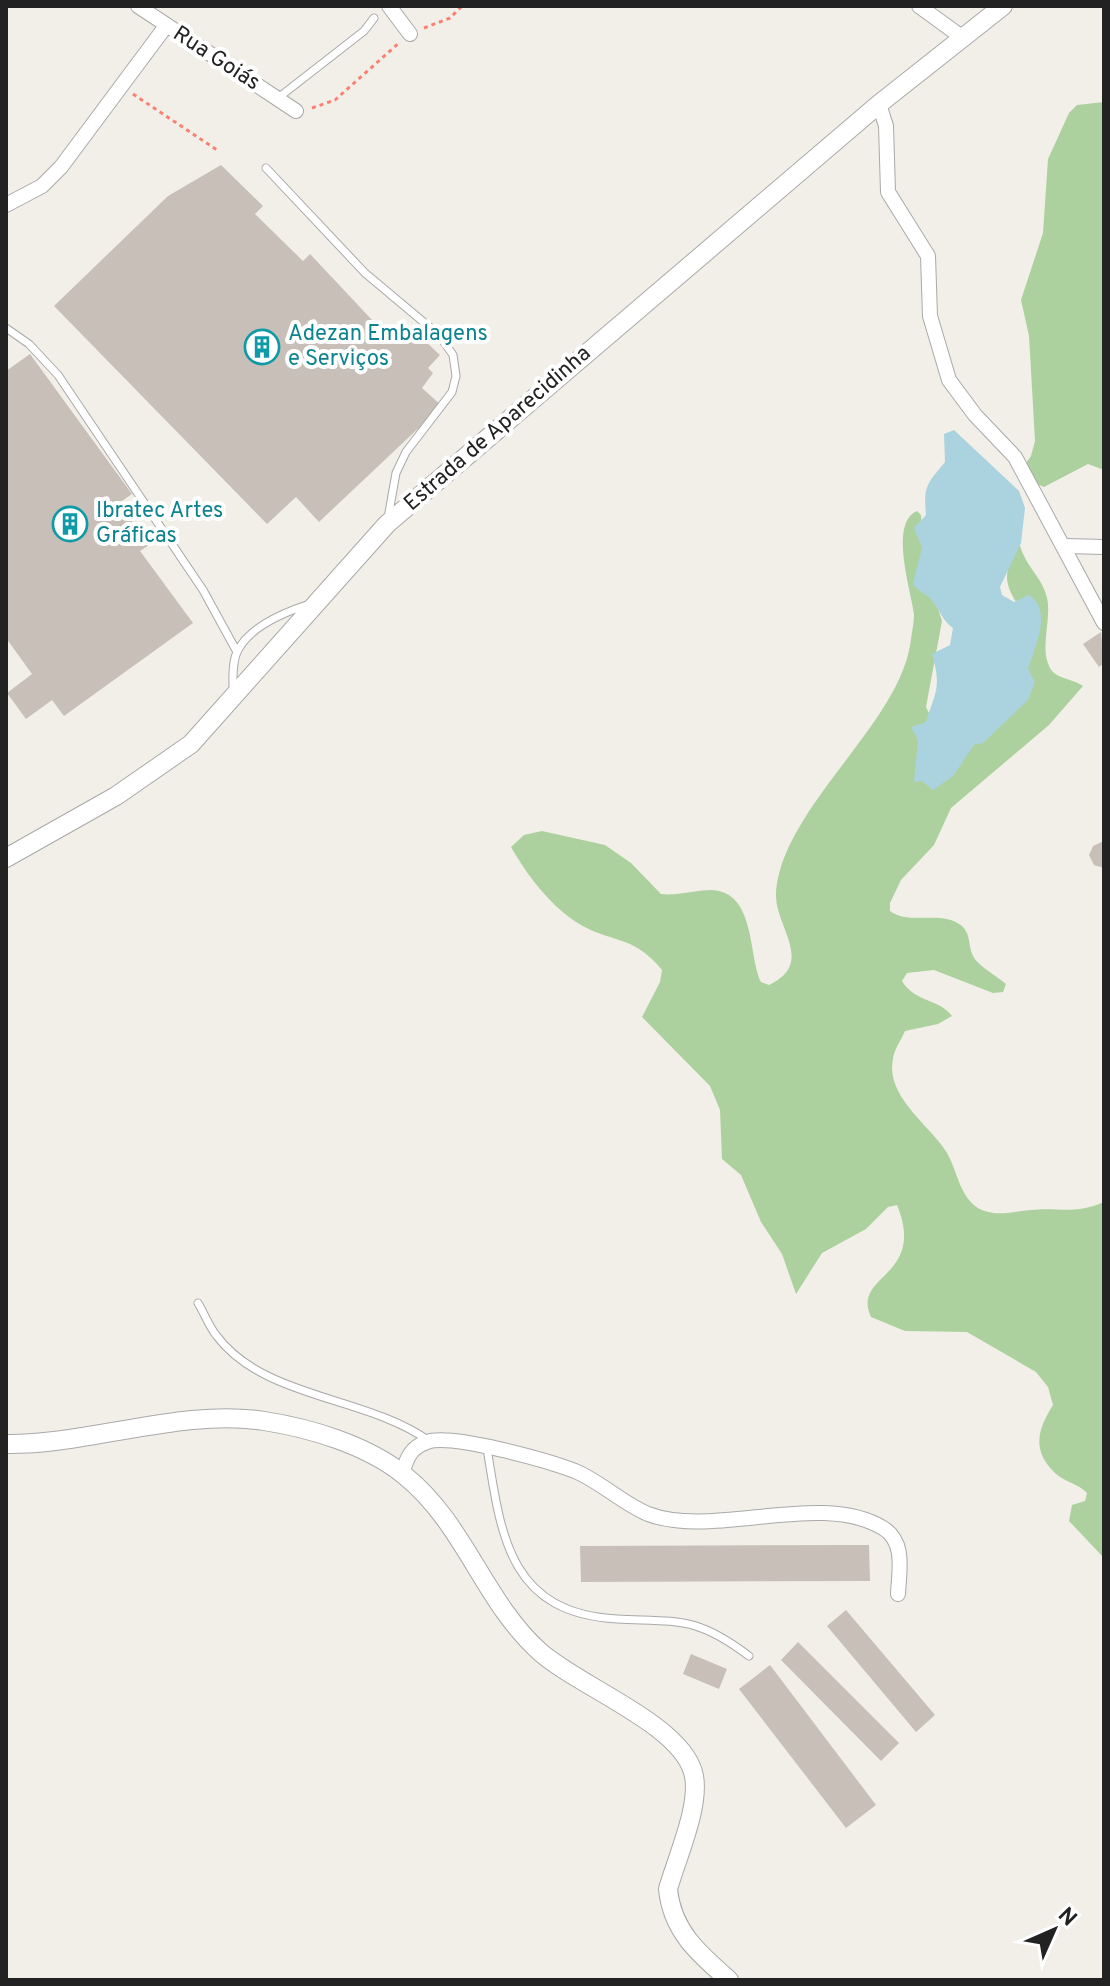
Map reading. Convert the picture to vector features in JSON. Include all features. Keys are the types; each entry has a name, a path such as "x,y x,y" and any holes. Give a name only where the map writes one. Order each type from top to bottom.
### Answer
{"street":[{"name":"Rua Goiás","path":"138,6 296,111"},
{"path":"389,6 410,34"},
{"path":"919,6 963,38"},
{"name":"Estrada de Aparecidinha","path":"6,858 116,796 191,744 387,524 879,104 1003,6"},
{"path":"6,205 42,186 61,167 166,26"},
{"path":"879,104 886,126 888,192 928,256 930,316 949,380 966,405 1015,457 1066,546 1104,623"},
{"path":"1066,546 1104,547"},
{"path":"6,1444 125,1432 206,1419 263,1421 356,1447 402,1473 453,1526 493,1594 539,1651 575,1678 668,1734 683,1752 693,1771 697,1793 668,1889 669,1905 677,1926 691,1944 729,1980"},
{"path":"402,1473 407,1456 429,1441 460,1440 576,1472 634,1508 667,1519 837,1515 869,1521 891,1533 898,1545 898,1594"}],"lane":[{"path":"277,98 364,31 374,18"},
{"path":"266,168 336,245 439,335 453,355 456,376 452,392 406,452 396,473 387,524"},
{"path":"6,328 29,344 58,375 203,590 237,652 232,700"},
{"path":"237,652 256,631 277,617 317,602"},
{"path":"198,1303 215,1335 253,1366 289,1385 397,1421 429,1441"},
{"path":"487,1448 502,1530 525,1580 537,1593 556,1606 578,1613 615,1619 683,1621 703,1626 749,1656"}],"path":[{"path":"296,111 335,100 410,34 450,18 462,6"},
{"path":"122,87 217,150"}],"green space":[{"path":"1104,102 1104,470 1088,464 1044,487 1025,479 1021,470 1031,456 1035,441 1029,336 1021,300 1043,233 1048,159 1069,113 1077,105"},
{"path":"917,511 921,515 924,563 942,621 926,707 940,735 1022,612 1007,578 1019,542 1047,598 1046,652 1050,668 1083,686 1049,725 951,808 934,845 901,880 890,903 890,911 907,917 945,919 962,926 975,960 1006,984 1003,992 993,993 934,970 907,973 902,981 907,988 941,1006 952,1016 938,1024 905,1031 896,1049 892,1073 902,1098 947,1153 969,1200 982,1210 1001,1213 1075,1209 1104,1202 1104,1558 1069,1521 1072,1505 1085,1501 1087,1493 1059,1476 1042,1456 1039,1439 1053,1405 1048,1387 1036,1372 967,1332 905,1331 871,1317 868,1303 871,1292 897,1261 903,1247 904,1229 897,1205 888,1207 866,1229 822,1253 796,1294 782,1254 761,1222 741,1175 722,1159 720,1110 710,1086 642,1017 660,982 662,970 631,944 588,929 566,915 539,888 511,847 524,835 542,831 605,845 631,863 661,894 711,890 726,893 736,901 743,913 761,982 769,985 783,976 790,966 792,955 777,906 776,890 781,866 797,830 875,721 904,666 914,615 904,559 904,529 908,518"}],"water":[{"path":"954,430 1019,491 1025,508 1021,543 1000,587 1002,595 1014,602 1029,595 1040,610 1041,619 1028,669 1035,682 1028,700 983,743 974,745 953,776 933,790 922,781 914,782 918,740 911,727 926,722 937,683 932,654 950,645 953,628 931,599 913,584 922,548 914,528 926,515 928,485 945,462 944,434"}],"building":[{"name":"Adezan Embalagens e Serviços","path":"221,165 263,206 255,214 303,261 310,254 389,338 407,324 440,355 428,368 433,373 422,388 442,406 319,522 296,497 267,524 54,306 168,196"},
{"name":"Ibratec Artes Gráficas","path":"30,354 132,494 119,503 149,545 140,551 193,623 64,716 52,700 26,719 7,693 32,674 6,638 6,371"},
{"path":"1101,632 1104,663 1099,667 1083,644"},
{"path":"1104,841 1104,868 1094,865 1089,855 1093,846"},
{"path":"869,1545 870,1581 581,1582 580,1546"},
{"path":"846,1610 935,1715 916,1732 827,1626"},
{"path":"798,1642 899,1743 881,1761 781,1660"},
{"path":"691,1654 727,1669 719,1689 683,1674"},
{"path":"770,1665 876,1805 846,1828 739,1689"}],"place":[{"name":"Adezan Embalagens e Serviços","path":"262,347"},
{"name":"Ibratec Artes Gráficas","path":"70,524"}]}
